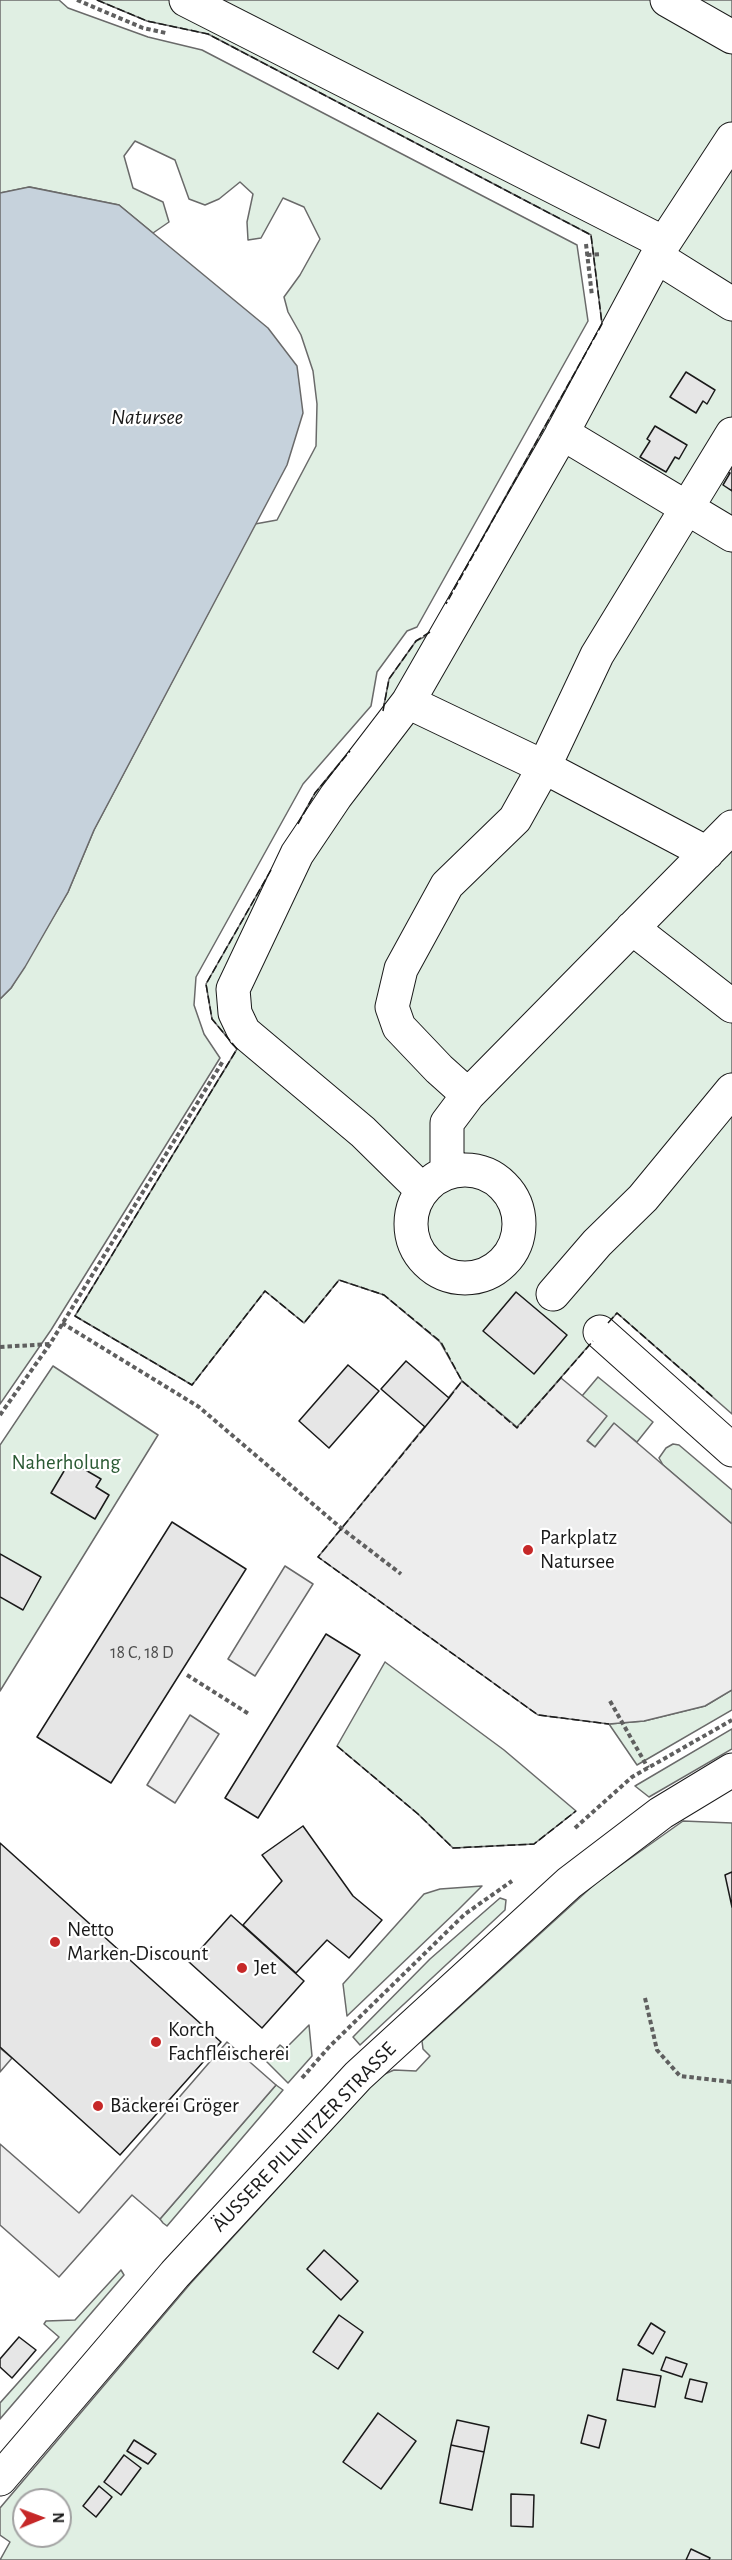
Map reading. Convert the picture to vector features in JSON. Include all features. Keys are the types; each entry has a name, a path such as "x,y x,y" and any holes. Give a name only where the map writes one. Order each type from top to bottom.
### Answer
{"main road":[{"path":"186,0 660,250 732,304"},
{"path":"668,0 732,37"},
{"path":"732,139 660,250 562,434 408,702 336,796 297,854 233,988 235,1013 244,1032 363,1132 434,1181 447,1123 468,1095 732,826"},
{"path":"562,434 732,535"},
{"path":"468,1095 439,1069 399,1027 392,1007 401,969 447,885 515,819 544,767 597,655 732,434"},
{"path":"408,702 544,767 707,853"},
{"path":"632,928 732,1006"},
{"path":"553,1294 597,1243 643,1198 732,1090"},
{"path":"600,1332 732,1450"},
{"name":"ÄUSSERE PILLNITZER STRASSE","path":"0,2479 175,2274 358,2076 570,1883 661,1813 732,1770"}],"path":[{"path":"77,0 143,28 174,35"},
{"path":"586,242 592,298"},
{"path":"0,1415 50,1344 229,1052"},
{"path":"62,1323 199,1407 341,1528 401,1574"},
{"path":"0,1347 50,1344"},
{"path":"187,1675 249,1714"},
{"path":"610,1701 648,1768"},
{"path":"645,1998 657,2050 681,2076 732,2082"}],"green space":[{"path":"0,0 59,0 68,8 148,37 202,50 577,245 588,321 417,627 407,631 377,672 371,706 303,784 196,977 194,1005 204,1034 220,1058 51,1330 0,1404 0,999 11,988 68,892 94,830 255,524 277,520 316,446 317,404 313,371 301,335 288,312 284,297 300,275 320,239 304,207 283,198 261,238 248,240 247,222 253,194 240,182 219,199 205,205 189,199 175,160 135,141 124,156 133,188 163,202 169,222 153,233 119,205 30,187 0,193"},
{"path":"97,0 732,0 732,1414 617,1313 517,1428 462,1381 440,1342 384,1295 339,1280 304,1323 265,1291 192,1385 75,1316 237,1049 212,1019 206,984 315,793 383,710 389,679 416,641 428,635 602,324 591,235 208,34 147,21"},
{"name":"Naherholung","path":"53,1366 158,1435 0,1691 0,1445"},
{"path":"598,1377 653,1422 637,1442 614,1424 595,1447 587,1440 582,1396"},
{"path":"673,1444 679,1445 732,1490 732,1524 663,1465 659,1458 666,1448"},
{"path":"385,1662 504,1750 576,1811 534,1844 453,1848 418,1814 337,1746"},
{"path":"732,1690 732,1710 637,1765 609,1724 644,1721 705,1706"},
{"path":"732,1729 732,1749 649,1797 635,1786"},
{"path":"683,1821 732,1823 732,2560 0,2560 10,2542 0,2535 0,2508 12,2494 12,2548 72,2548 72,2488 17,2488 190,2284 380,2076 394,2070 416,2071 430,2056 423,2049 422,2041 597,1882"},
{"path":"482,1886 347,2016 343,1984 424,1894 440,1889"},
{"path":"500,1898 506,1900 505,1910 360,2045 353,2037 430,1959"},
{"path":"309,2025 312,2056 288,2083 266,2061 280,2045 285,2049"},
{"path":"276,2085 283,2090 167,2226 163,2223 160,2219"},
{"path":"121,2270 124,2275 0,2419 0,2403 59,2337 44,2324 46,2321 75,2320"}],"shaded area":[{"name":"Parkplatz Natursee","path":"561,1378 607,1416 587,1441 595,1447 614,1423 732,1524 732,1690 705,1706 644,1721 609,1724 538,1715 318,1557 462,1381 517,1427"},
{"path":"285,1566 313,1584 255,1676 228,1659"},
{"path":"190,1715 219,1734 175,1803 147,1785"},
{"path":"227,2042 276,2085 160,2219 132,2195 59,2277 0,2225 0,2144 79,2213"},
{"path":"0,2048 12,2058 0,2072"}],"water":[{"name":"Natursee","path":"29,187 119,205 268,328 297,366 303,413 287,465 94,830 68,892 25,967 11,988 0,999 0,193"}],"building":[{"path":"686,372 715,390 707,404 703,401 696,413 670,397"},
{"path":"655,426 687,445 679,459 675,457 666,472 640,457 650,441 647,439"},
{"path":"732,462 732,491 723,485 730,473 726,472"},
{"path":"516,1292 567,1335 534,1374 483,1331"},
{"path":"406,1361 449,1398 425,1427 381,1389"},
{"path":"348,1365 379,1391 329,1448 299,1421"},
{"path":"70,1461 101,1479 96,1487 109,1495 95,1519 51,1493"},
{"path":"172,1522 246,1569 111,1783 37,1737"},
{"path":"0,1554 41,1577 23,1610 0,1597"},
{"path":"326,1634 360,1655 258,1818 225,1798"},
{"path":"303,1826 353,1896 382,1920 349,1958 327,1940 296,1973 243,1925 282,1881 262,1855"},
{"name":"Netto Marken-Discount","path":"0,1843 221,2042 120,2155 0,2047"},
{"path":"732,1872 732,1907 725,1875"},
{"name":"Jet","path":"231,1915 304,1981 262,2028 189,1962"},
{"path":"324,2250 358,2281 341,2300 307,2269"},
{"path":"339,2315 363,2332 338,2369 313,2352"},
{"path":"651,2323 665,2332 653,2354 638,2345"},
{"path":"19,2337 36,2350 12,2378 0,2367 0,2359"},
{"path":"666,2357 687,2364 682,2377 661,2370"},
{"path":"623,2369 661,2376 655,2407 617,2400"},
{"path":"690,2379 707,2383 702,2402 685,2398"},
{"path":"378,2413 416,2441 381,2489 343,2462"},
{"path":"588,2415 606,2420 599,2448 581,2443"},
{"path":"457,2420 489,2427 484,2452 451,2445"},
{"path":"134,2440 156,2454 148,2464 127,2451"},
{"path":"451,2445 484,2452 472,2510 440,2503"},
{"path":"124,2455 141,2468 121,2495 104,2482"},
{"path":"99,2486 112,2497 96,2517 83,2506"},
{"path":"511,2494 534,2495 533,2527 511,2526"},
{"path":"691,2549 710,2558 709,2560 686,2560"}],"fence":[{"path":"97,0 147,21 208,34 591,235 602,324 446,604"},
{"path":"383,711 389,679 416,641 430,632"},
{"path":"298,824 315,793 350,751"},
{"path":"271,870 206,984 212,1019 237,1049 75,1316 192,1385 265,1291 304,1323 339,1280 384,1295 441,1342 462,1381"},
{"path":"608,1323 617,1313 713,1397"},
{"path":"449,1398 462,1381 517,1428 593,1341"},
{"path":"425,1427 318,1557 538,1715 609,1724"},
{"path":"337,1746 418,1814 453,1848 534,1844 576,1811"}],"place":[{"name":"Parkplatz Natursee","path":"528,1550"},
{"name":"Netto Marken-Discount","path":"55,1942"},
{"name":"Jet","path":"242,1968"},
{"name":"Korch Fachfleischerei","path":"156,2042"},
{"name":"Bäckerei Gröger","path":"98,2106"}]}
